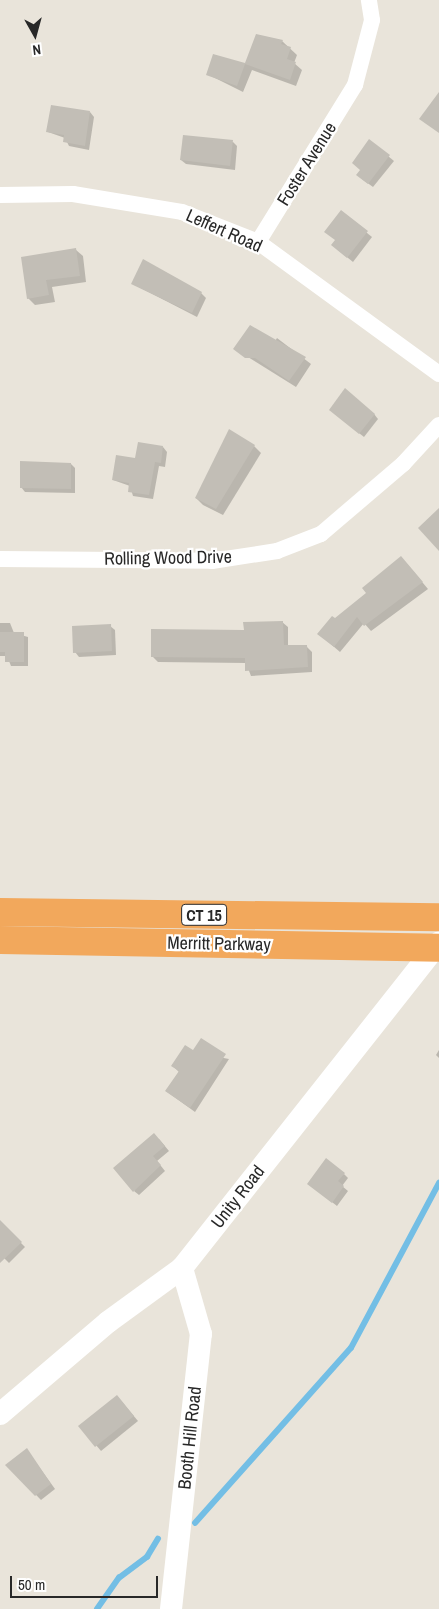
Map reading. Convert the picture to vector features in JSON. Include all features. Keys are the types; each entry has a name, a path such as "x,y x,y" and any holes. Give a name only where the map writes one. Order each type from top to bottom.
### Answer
{"highway":[{"name":"Merritt Parkway","path":"0,912 439,917"},
{"name":"Merritt Parkway","path":"0,940 439,948"}],"main road":[{"name":"Unity Road","path":"0,1414 108,1322 182,1268 439,942"},
{"name":"Booth Hill Road","path":"171,1609 201,1334 182,1268"}],"street":[{"name":"Foster Avenue","path":"258,242 356,85 372,20 369,0"},
{"name":"Leffert Road","path":"0,195 73,194 182,212 258,242 439,374"},
{"name":"Rolling Wood Drive","path":"0,559 212,560 277,551 322,534 403,464 439,425"}],"building":[{"path":"256,34 283,40 281,44 291,47 287,59 296,62 290,80 245,64 237,86 206,75 213,54 245,63"},
{"path":"439,92 439,133 419,119"},
{"path":"51,105 90,111 85,146 63,142 64,135 46,132"},
{"path":"183,135 233,140 230,166 180,160"},
{"path":"369,139 390,155 368,184 356,175 360,170 352,163"},
{"path":"341,210 368,231 347,258 331,245 335,240 324,232"},
{"path":"76,248 80,276 46,280 49,295 27,299 21,257"},
{"path":"143,259 202,292 192,313 131,284"},
{"path":"250,325 306,357 289,381 255,358 245,358 233,349"},
{"path":"345,388 375,414 359,434 329,410"},
{"path":"229,429 255,445 216,509 195,498"},
{"path":"138,442 163,446 161,463 155,462 149,495 128,492 129,483 112,480 116,455 135,458"},
{"path":"20,461 71,463 71,489 20,488"},
{"path":"439,508 439,551 418,528"},
{"path":"401,556 423,582 364,626 357,617 334,647 317,634 332,616 335,618 366,593 362,588"},
{"path":"283,621 284,645 307,645 308,667 245,671 245,658 151,657 151,629 244,630 243,622"},
{"path":"111,624 112,651 73,653 72,626"},
{"path":"0,632 24,632 24,662 5,662 5,652 0,652"},
{"path":"201,1038 226,1054 190,1108 165,1091 179,1071 171,1066 185,1045 193,1050"},
{"path":"154,1133 165,1146 153,1156 161,1165 133,1192 113,1168"},
{"path":"326,1158 345,1173 338,1181 344,1186 332,1203 307,1184"},
{"path":"0,1220 22,1242 0,1263"},
{"path":"117,1395 134,1416 95,1447 78,1426"},
{"path":"27,1448 51,1484 35,1496 5,1465"}],"waterway":[{"path":"195,1523 351,1348 439,1183"},
{"path":"97,1609 119,1578 147,1557 158,1539"}]}
